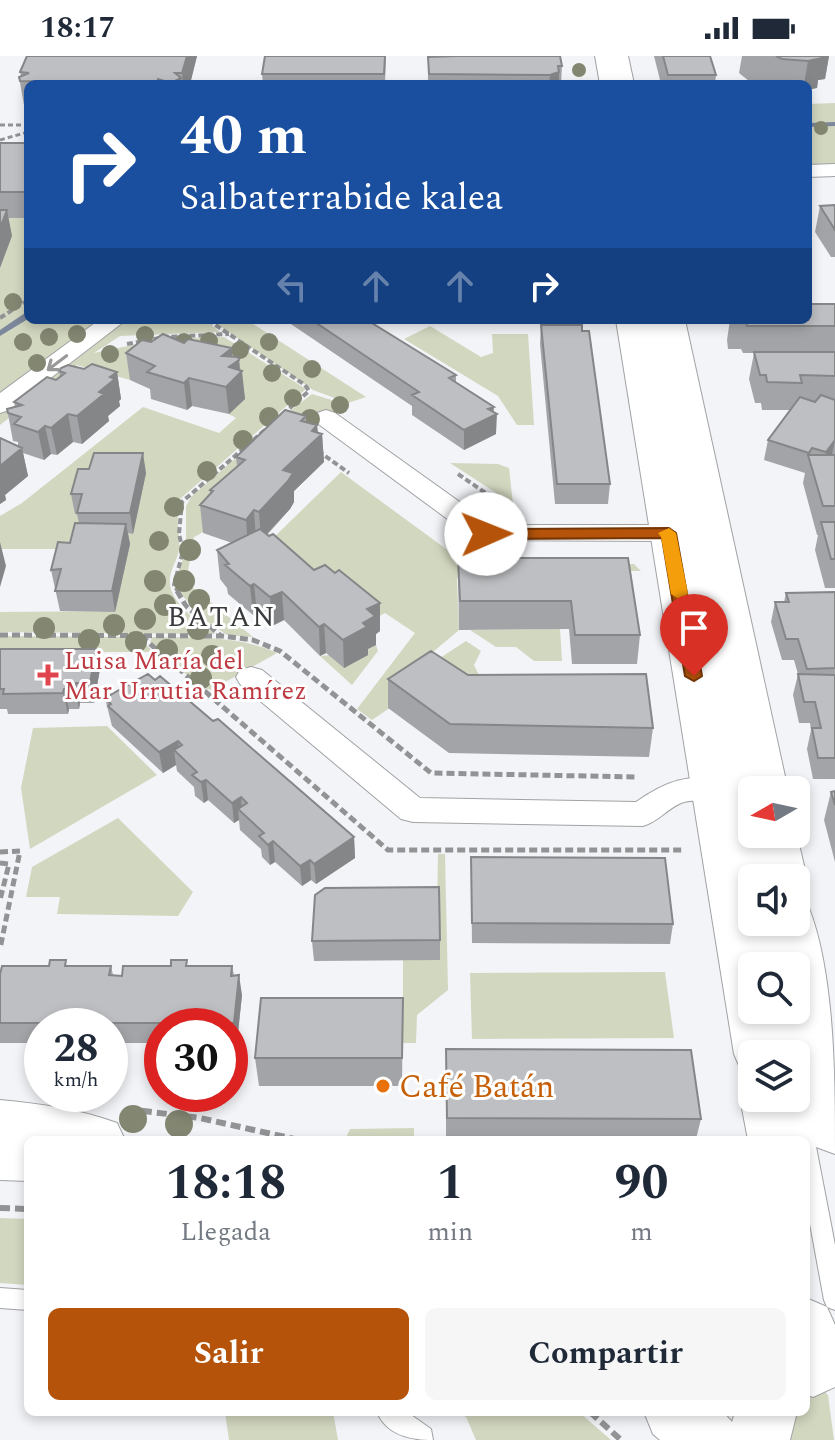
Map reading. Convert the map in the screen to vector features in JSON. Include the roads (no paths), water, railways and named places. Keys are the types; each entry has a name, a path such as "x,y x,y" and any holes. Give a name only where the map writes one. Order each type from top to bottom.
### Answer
{"street":[{"path":"585,56 589,80"},
{"path":"615,56 620,80"},
{"path":"812,171 835,170"},
{"path":"0,405 109,324"},
{"path":"633,324 758,1040"},
{"path":"670,324 762,776"},
{"path":"325,406 486,534 669,533"},
{"path":"251,677 413,810 643,814 675,791 714,790"},
{"path":"795,936 835,1130"},
{"path":"770,1112 774,1136"},
{"path":"0,1124 50,1128 110,1124"},
{"path":"0,1156 24,1157"},
{"path":"680,1416 708,1440"},
{"path":"759,1440 765,1416"}],"lane":[{"path":"600,56 604,80"},
{"path":"651,324 752,864"},
{"path":"799,1112 803,1136"},
{"path":"810,1169 835,1300"},
{"path":"0,1298 24,1300"},
{"path":"394,1416 423,1437"}],"waterway":[{"name":"BATAN","path":"812,125 835,124"},
{"path":"0,334 24,318"}],"place":[{"name":"Luisa María del Mar Urrutia Ramírez","path":"48,675"},
{"name":"Café Batán","path":"383,1086"}],"district":[{"name":"BATAN","path":"222,616"}]}
